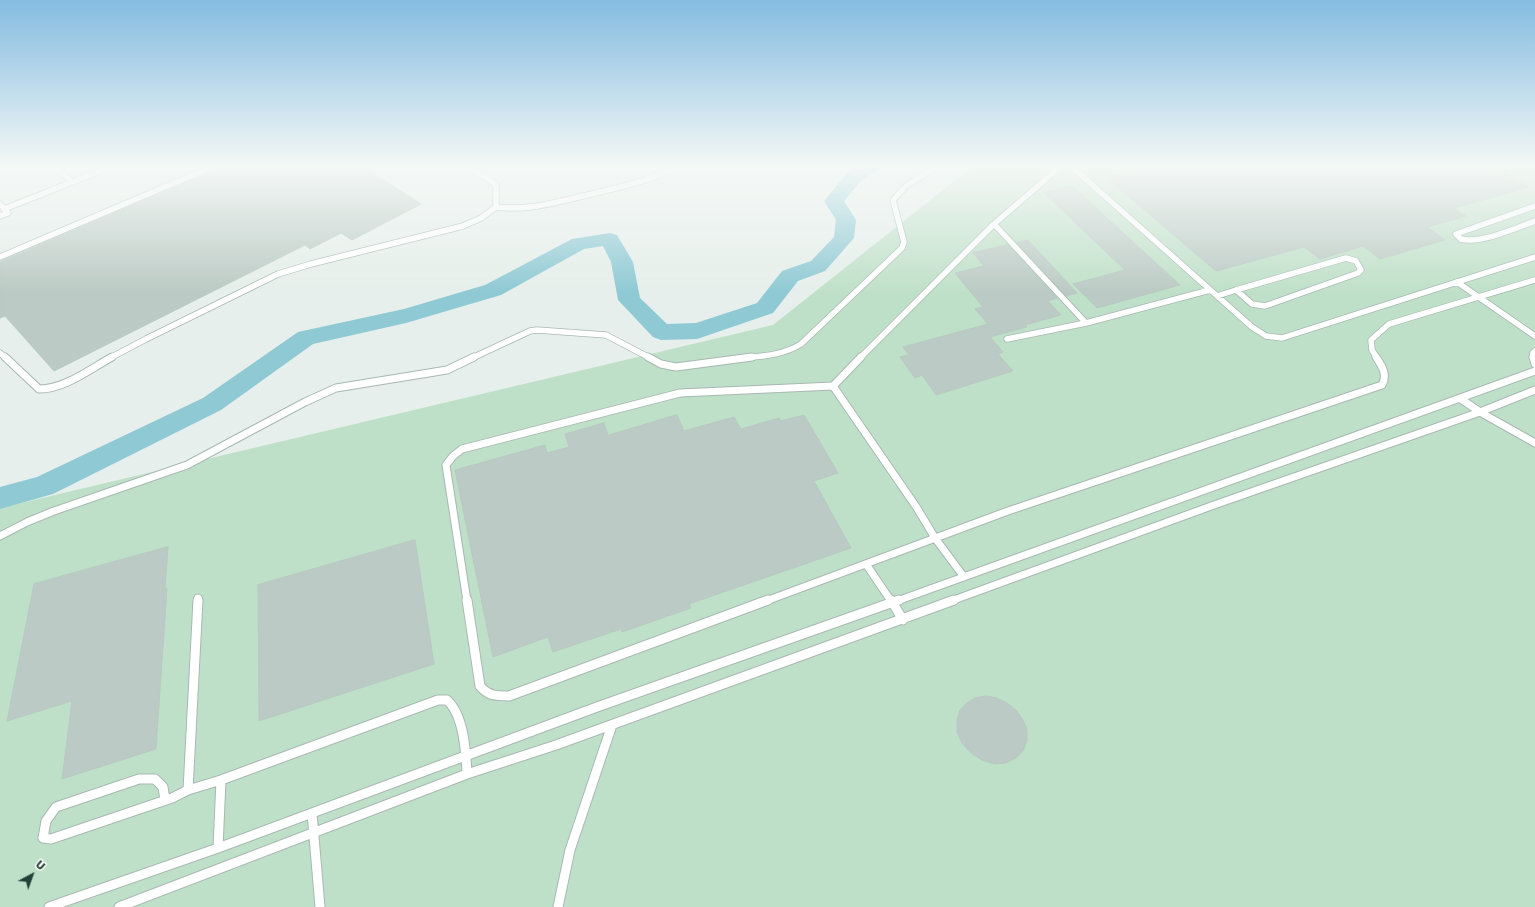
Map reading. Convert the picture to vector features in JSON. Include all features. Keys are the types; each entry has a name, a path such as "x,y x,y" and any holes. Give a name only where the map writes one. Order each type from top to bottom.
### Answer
{"lane":[{"path":"0,216 8,213 4,208"},
{"path":"0,257 114,208"},
{"path":"0,352 39,389 48,389 59,386 146,339 278,274 311,264 463,226 481,218 494,208"},
{"path":"509,208 520,208"},
{"path":"0,536 26,522 54,511 187,465 305,402 336,388 447,370 530,331 537,330 606,335 661,364 676,367 778,354 791,350 801,344 902,248 904,242 903,236 895,208"},
{"path":"1012,208 994,224 833,386 680,393 462,449 453,456 446,465 480,686 484,692 492,696 509,696 1022,506 1382,385 1386,381 1386,376 1372,350 1371,340 1389,324 1535,280"},
{"path":"1118,208 1252,327 1266,336 1282,338 1535,257"},
{"path":"1528,208 1456,234 1460,239 1471,240 1514,229 1535,221"},
{"path":"994,224 1086,323"},
{"path":"1217,296 1236,290 1346,258 1356,261 1361,270 1358,273 1266,306 1253,305 1246,301 1236,290"},
{"path":"1457,282 1535,336"},
{"path":"1008,339 1086,323 1210,290"},
{"path":"1535,351 1533,353 1535,364"},
{"path":"49,907 218,848 466,755 1461,399 1535,371"},
{"path":"833,386 917,508 935,538 964,577"},
{"path":"119,907 467,774 556,746 1214,505 1480,412 1535,390"},
{"path":"1461,399 1480,412 1535,443"},
{"path":"866,564 903,620"},
{"path":"188,790 198,598"},
{"path":"165,800 163,787 155,779 139,778 56,807 45,821 42,830 43,838 51,839 165,800 188,790 221,780 438,700 447,700 456,710 466,755 467,774"},
{"path":"558,907 570,850 612,725"},
{"path":"218,848 221,780"},
{"path":"312,813 320,907"}],"green space":[{"path":"920,208 1535,208 1535,907 0,907 0,508 773,325"}],"building":[{"path":"125,208 413,208 352,240 341,233 310,249 305,245 54,371 5,316 0,318 0,262"},
{"path":"1060,208 1096,208 1180,285 1097,308 1073,284 1125,270"},
{"path":"1143,208 1454,208 1466,216 1427,227 1445,240 1380,259 1363,246 1320,259 1304,247 1216,271"},
{"path":"1028,240 1077,293 1066,296 1017,243"},
{"path":"1008,245 1057,298 1048,301 1061,315 1025,325 1027,327 990,337 1003,352 998,354 1013,371 936,395 922,375 915,378 900,357 909,355 903,347 988,324 975,309 983,307 955,273 984,266 973,253"},
{"path":"677,415 684,431 734,417 741,429 779,418 781,421 804,415 838,473 814,481 851,548 689,604 691,608 622,632 621,629 553,652 548,637 493,657 455,470 545,445 547,453 569,447 565,434 604,423 608,435"},
{"path":"415,540 434,664 259,721 258,585"},
{"path":"168,547 165,589 167,588 156,749 62,779 72,701 7,721 34,584"},
{"path":"986,696 997,698 1016,710 1023,720 1027,730 1027,741 1023,751 1016,758 1006,763 994,764 982,760 971,753 962,743 957,732 957,720 960,710 975,698"}],"waterway":[{"path":"0,498 44,486 212,404 306,338 406,316 493,290 579,243 610,239 622,262 629,300 661,332 697,331 765,308 790,276 818,266 844,238 846,220 839,208"}]}
